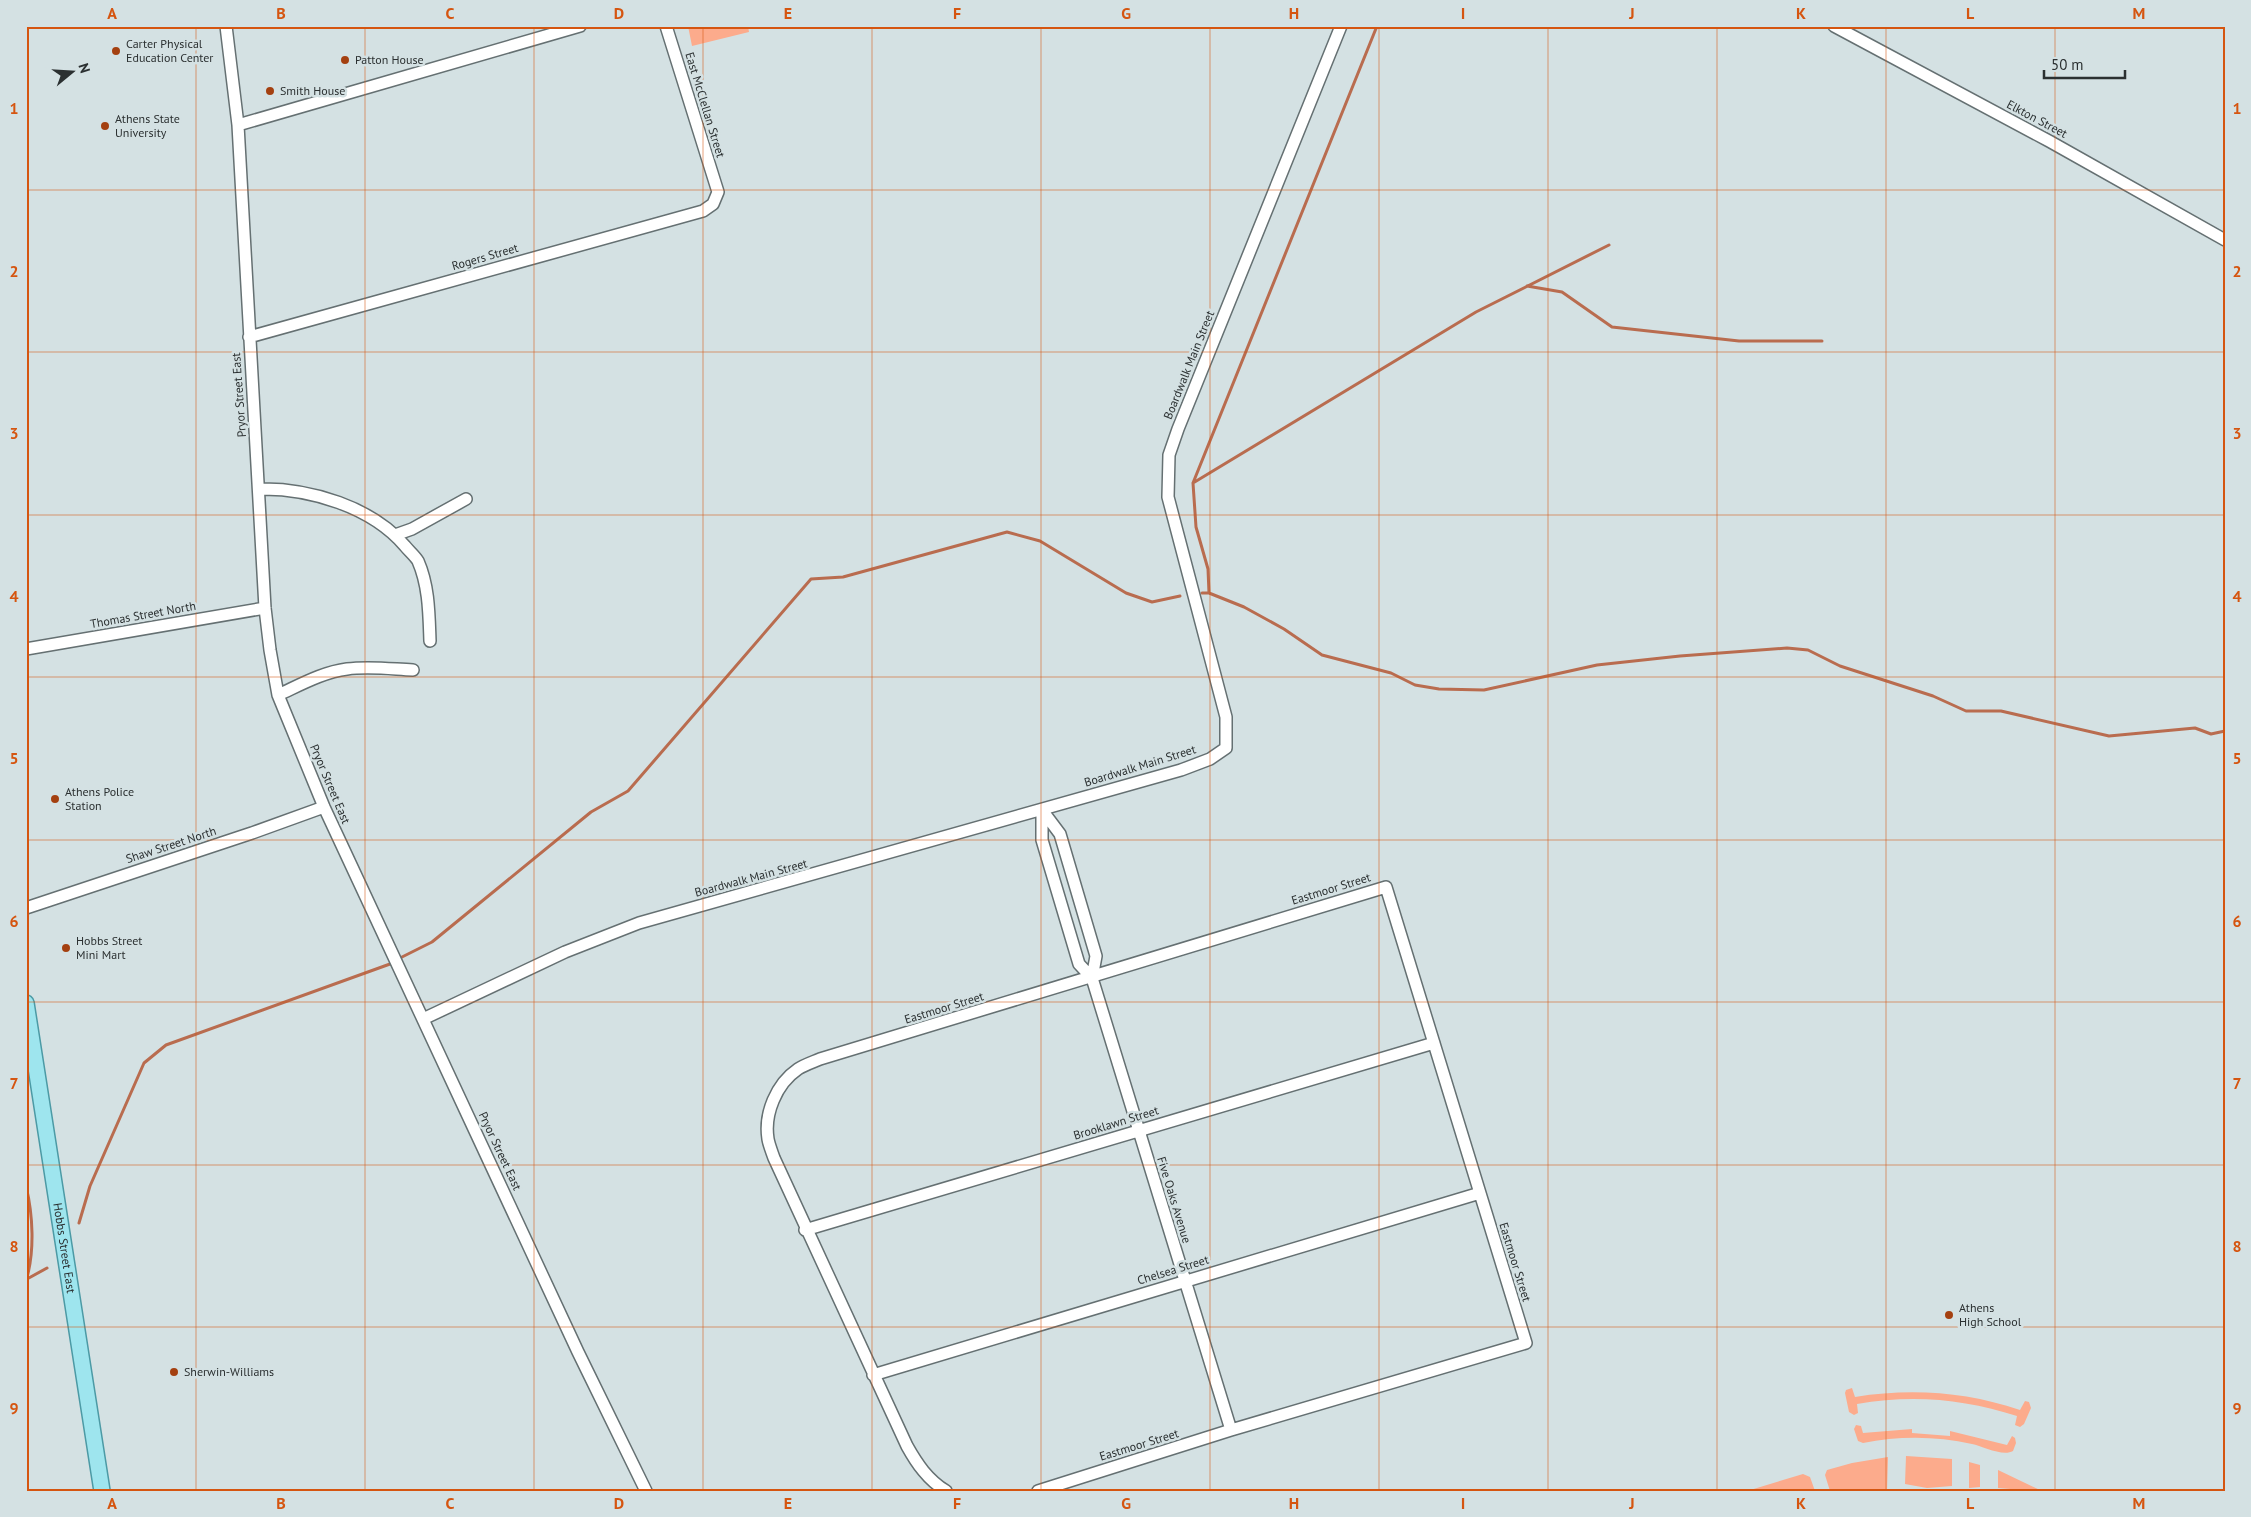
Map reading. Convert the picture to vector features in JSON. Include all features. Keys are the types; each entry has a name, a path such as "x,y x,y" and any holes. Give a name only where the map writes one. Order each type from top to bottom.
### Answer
{"main road":[{"name":"Hobbs Street East","path":"26,1003 102,1491"}],"street":[{"name":"Pryor Street East","path":"226,26 238,126 266,608 270,650 278,694 324,807 646,1491"},
{"path":"238,126 580,26"},
{"name":"East McClellan Street","path":"666,26 718,192"},
{"name":"Boardwalk Main Street","path":"423,1019 565,952 639,923 1181,770 1210,759 1226,748 1226,717 1168,497 1169,456 1178,429 1341,26"},
{"name":"Elkton Street","path":"1834,26 2049,141 2225,240"},
{"name":"Rogers Street","path":"249,337 703,211 713,204 718,192"},
{"path":"259,489 324,497 358,510 395,535 417,560 428,594 430,641"},
{"path":"395,535 412,529 466,498"},
{"name":"Thomas Street North","path":"26,649 266,608"},
{"path":"278,694 322,675 346,669 413,670"},
{"name":"Shaw Street North","path":"26,908 252,833 324,807"},
{"name":"Five Oaks Avenue","path":"1042,810 1060,834 1096,956 1092,978"},
{"name":"Five Oaks Avenue","path":"1042,810 1042,840 1079,964 1092,978 1231,1430"},
{"name":"Eastmoor Street","path":"946,1491 937,1486 918,1466 805,1230 774,1158 768,1139 769,1118 775,1096 784,1082 798,1069 820,1059 1092,978 1386,887 1526,1343 1231,1430 1038,1491"},
{"name":"Brooklawn Street","path":"805,1230 1434,1043"},
{"name":"Chelsea Street","path":"874,1374 1480,1193"}],"shaded area":[{"path":"688,26 748,26 749,32 692,46"},
{"path":"1852,1388 1855,1397 1918,1392 1939,1393 1979,1399 2020,1410 2025,1401 2029,1402 2031,1408 2024,1424 2020,1427 2015,1425 2017,1416 1978,1406 1938,1400 1898,1399 1857,1404 1858,1413 1854,1415 1849,1412 1845,1393 1846,1390"},
{"path":"1856,1425 1861,1426 1863,1433 1912,1429 1912,1433 1950,1436 1950,1431 2007,1445 2012,1436 2015,1438 2016,1443 2013,1451 2004,1453 1958,1441 1931,1438 1903,1438 1863,1443 1858,1441 1854,1429"},
{"path":"1906,1456 1952,1459 1952,1486 1927,1488 1905,1484"},
{"path":"1888,1457 1887,1491 1830,1491 1825,1475 1827,1470 1852,1463"},
{"path":"1969,1462 1980,1465 1980,1487 1969,1488"},
{"path":"1998,1470 2042,1491 2011,1491 2010,1489 1998,1488"},
{"path":"1803,1474 1810,1477 1815,1491 1747,1491"}],"waterway":[{"path":"1209,593 1208,569 1196,527 1193,483 1377,26"},
{"path":"1193,483 1476,312 1609,245"},
{"path":"1527,286 1562,292 1612,327 1739,341 1822,341"},
{"path":"402,957 432,942 591,812 628,791 811,579 843,577 1007,532 1040,541 1126,593 1152,602 1180,596"},
{"path":"1202,593 1209,593 1244,607 1284,629 1322,655 1391,673 1415,685 1439,689 1484,690 1597,665 1680,656 1787,648 1808,650 1840,666 1933,696 1966,711 2001,711 2109,736 2195,728 2211,734 2225,731"},
{"path":"79,1223 90,1186 144,1063 166,1045 390,964"},
{"path":"26,1186 32,1233 31,1258 26,1281"},
{"path":"27,1279 47,1268"}],"place":[{"name":"Carter Physical Education Center","path":"116,51"},
{"name":"Patton House","path":"345,60"},
{"name":"Smith House","path":"270,91"},
{"name":"Athens State University","path":"105,126"},
{"name":"Athens Police Station","path":"55,799"},
{"name":"Hobbs Street Mini Mart","path":"66,948"},
{"name":"Athens High School","path":"1949,1315"},
{"name":"Sherwin-Williams","path":"174,1372"}]}
